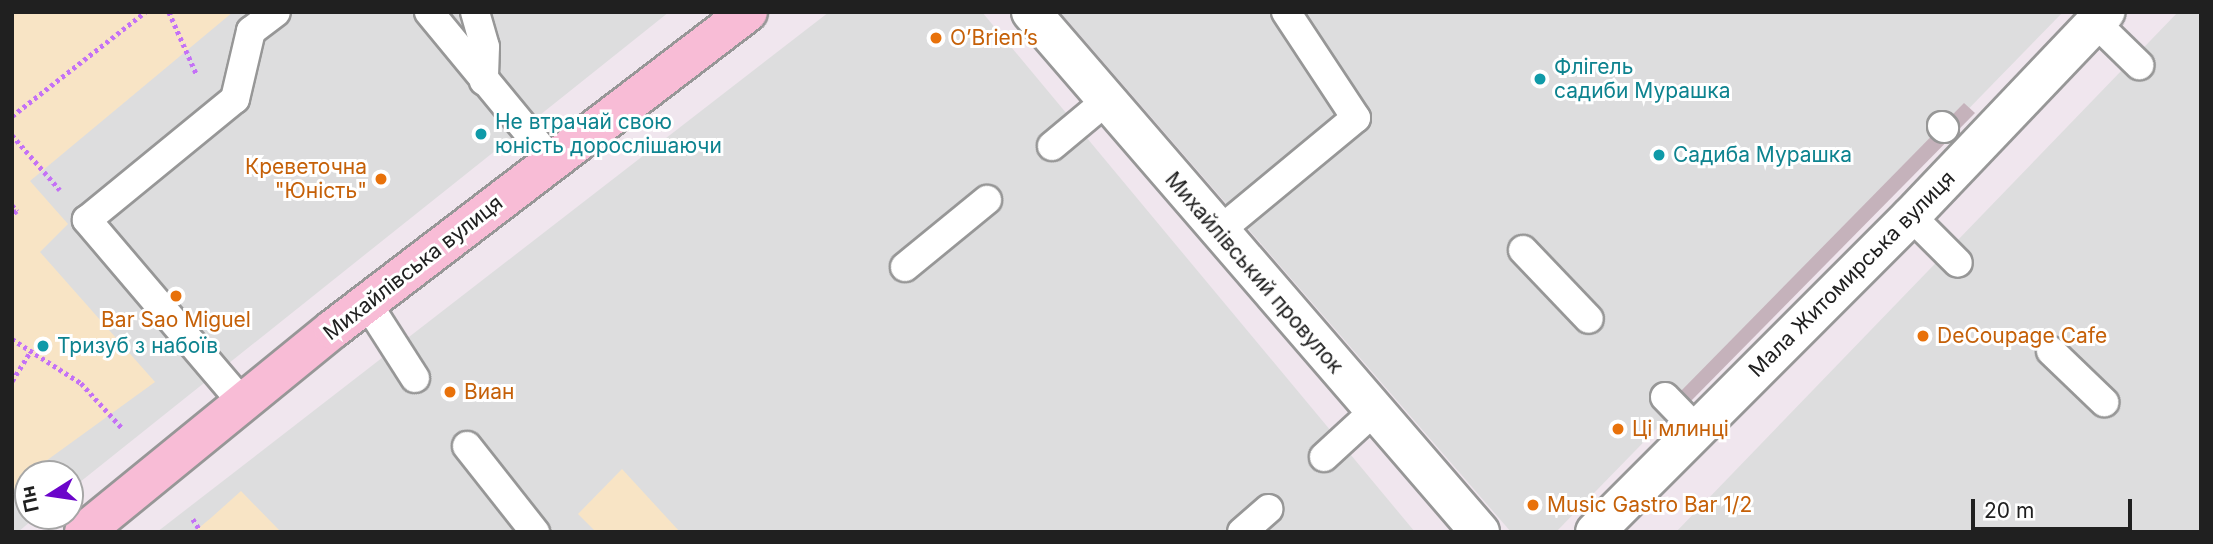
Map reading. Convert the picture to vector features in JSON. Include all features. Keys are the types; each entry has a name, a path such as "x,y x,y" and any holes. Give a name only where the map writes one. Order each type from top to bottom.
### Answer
{"main road":[{"name":"Михайлівська вулиця","path":"84,532 241,401 748,12"}],"street":[{"name":"Михайлівський провулок","path":"1031,12 1218,232 1480,532"},
{"name":"Мала Житомирська вулиця","path":"1595,532 1911,216 2100,17"}],"lane":[{"path":"241,401 87,220 235,99 251,31 276,12"},
{"path":"429,12 552,161"},
{"path":"475,12 485,47 484,81"},
{"path":"1218,232 1356,118 1286,12"},
{"path":"2100,17 2139,65"},
{"path":"1052,146 1106,101"},
{"path":"905,267 987,200"},
{"path":"1911,216 1958,263"},
{"path":"1524,250 1589,319"},
{"path":"367,303 415,378"},
{"path":"2051,351 2104,402"},
{"path":"1665,397 1697,430"},
{"path":"1324,457 1374,411"},
{"path":"467,446 535,532"},
{"path":"1242,532 1268,509"}],"path":[{"path":"12,116 145,12"},
{"path":"169,12 216,116"},
{"path":"12,135 87,220"},
{"path":"12,205 17,211 12,215"},
{"path":"12,339 81,383 122,429"},
{"path":"12,381 15,370 30,352"},
{"path":"193,519 201,532"}],"shaded area":[{"path":"12,12 669,12 84,479 84,460 14,460 14,530 20,530 12,532"},
{"path":"12,12 233,12 30,181 68,224 40,252 155,382 47,460 14,460 12,492"},
{"path":"829,12 982,12 1415,532 157,532"},
{"path":"1060,12 2063,12 1556,532 1511,532"},
{"path":"2178,12 2201,12 2201,532 1676,532"},
{"path":"1964,103 1975,113 1690,402 1679,393"},
{"path":"622,469 680,532 596,532 578,514"},
{"path":"241,491 281,532 194,532 212,517"}],"place":[{"name":"O’Brien’s","path":"936,38"},
{"name":"Флігель садиби Мурашка","path":"1540,79"},
{"name":"Не втрачай свою юність дорослішаючи","path":"481,134"},
{"name":"Садиба Мурашка","path":"1659,155"},
{"name":"Креветочна \"Юність\"","path":"381,179"},
{"name":"Bar Sao Miguel","path":"176,296"},
{"name":"DeCoupage Cafe","path":"1923,336"},
{"name":"Тризуб з набоїв","path":"43,346"},
{"name":"Виан","path":"450,392"},
{"name":"Ці млинці","path":"1618,429"},
{"name":"Music Gastro Bar 1/2","path":"1533,505"}]}
